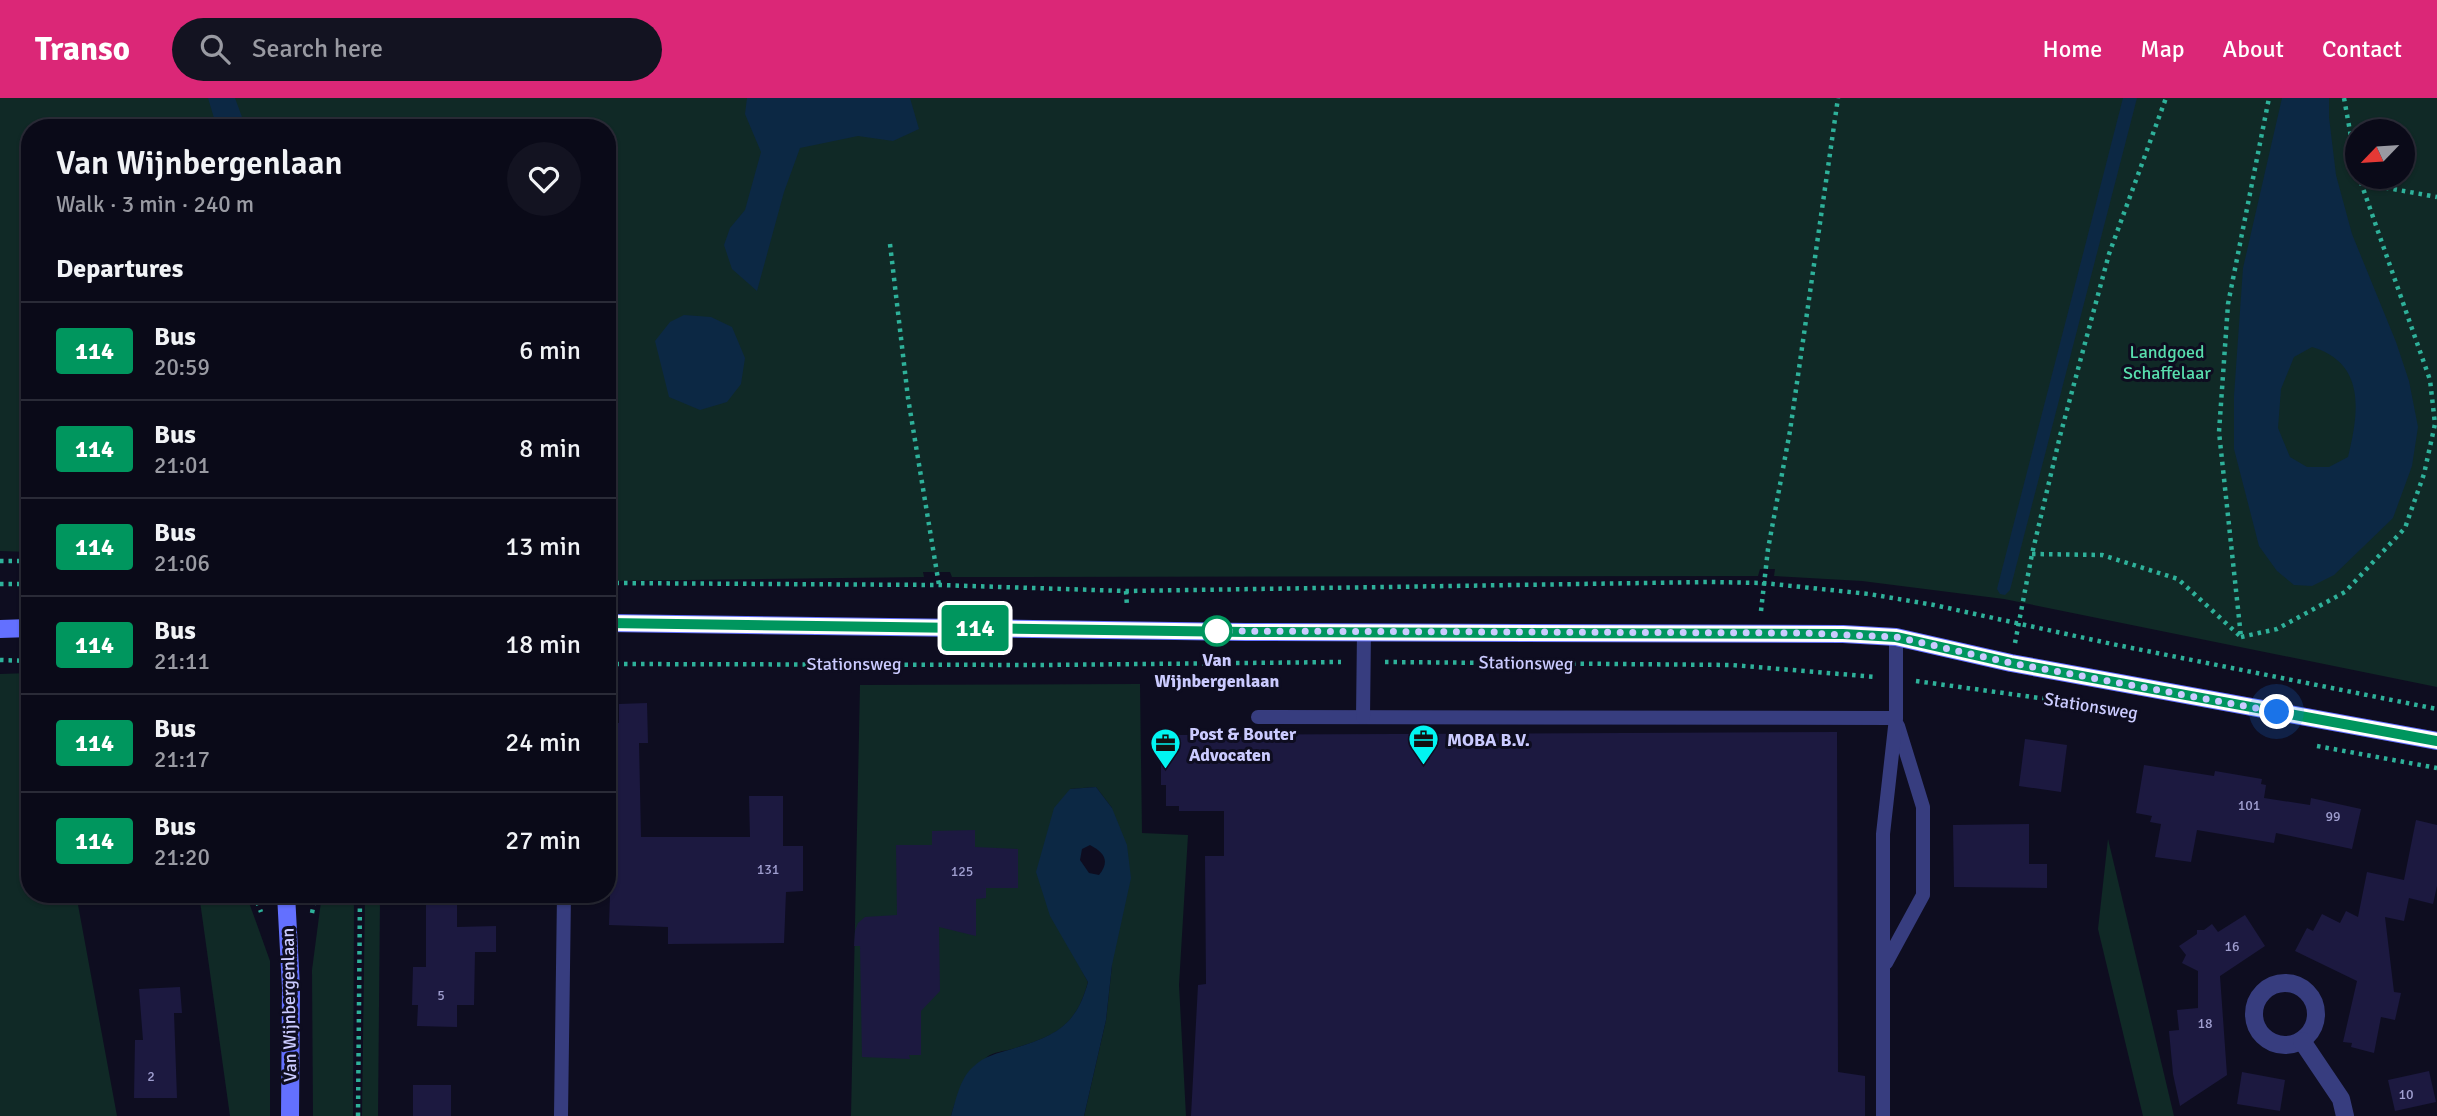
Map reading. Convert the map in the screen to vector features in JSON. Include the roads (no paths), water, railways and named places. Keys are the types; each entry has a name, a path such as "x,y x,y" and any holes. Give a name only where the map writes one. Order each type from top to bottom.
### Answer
{"main road":[{"name":"Stationsweg","path":"616,623 1245,632 1759,633 1896,637 2011,663 2437,741"},
{"path":"0,629 21,628"},
{"name":"Van Wijnbergenlaan","path":"286,903 291,988 290,1116"}],"street":[{"path":"2302,1041 2341,1099 2344,1116"}],"lane":[{"path":"1363,717 1364,631"},
{"path":"1883,1116 1883,834 1896,718 1896,637"},
{"path":"1258,717 1896,718"},
{"path":"1884,966 1923,895 1923,807 1896,718"},
{"path":"561,1116 564,903"}],"water":[{"path":"208,98 235,98 243,119 214,119"},
{"path":"747,98 910,98 919,129 893,141 858,136 800,148 784,192 757,291 732,269 724,245 730,228 745,210 761,152 745,114"},
{"path":"2123,98 2137,98 2010,590 2005,595 2000,594 1997,589"},
{"path":"2282,98 2329,98 2336,175 2352,234 2409,381 2418,427 2412,466 2393,518 2334,575 2312,586 2294,585 2277,571 2259,546 2234,449 2234,396 2243,268","holes":["2312,347 2330,354 2350,377 2354,391 2356,407 2352,440 2348,457 2329,467 2307,467 2290,457 2278,428 2281,389 2294,357"]},
{"path":"684,315 711,317 732,327 745,358 741,384 727,402 700,410 669,397 655,341 670,322"},
{"path":"1096,787 1112,808 1127,845 1131,878 1112,965 1106,1020 1084,1116 951,1116 962,1083 973,1067 991,1055 1040,1039 1061,1028 1070,1020 1083,997 1088,982 1050,916 1036,872 1054,808 1070,789","holes":["1090,845 1105,861 1099,875 1089,873 1080,860 1082,849"]}],"place":[{"name":"Van Wijnbergenlaan","path":"1217,631"},
{"name":"MOBA B.V.","path":"1424,767"},
{"name":"Post & Bouter Advocaten","path":"1166,771"}],"park label":[{"name":"Landgoed Schaffelaar","path":"2167,362"}]}
